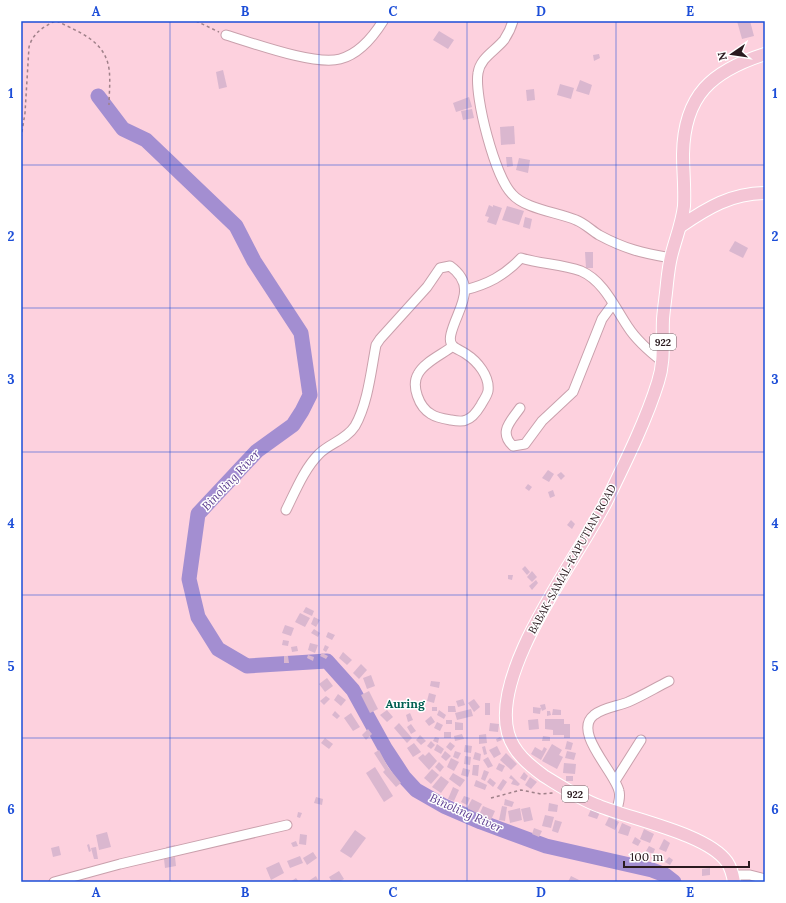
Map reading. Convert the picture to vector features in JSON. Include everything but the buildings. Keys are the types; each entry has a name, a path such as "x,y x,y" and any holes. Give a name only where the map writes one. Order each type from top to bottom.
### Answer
{"main road":[{"name":"BABAK-SAMAL-KAPUTIAN ROAD","path":"733,878 727,862 716,851 699,841 599,806 562,787 529,765 516,750 509,736 504,716 510,681 527,641 605,503 652,400 660,379 663,362 663,320 671,258 681,226 684,200 684,140 689,114 707,83 741,62 765,54"},
{"path":"681,226 706,210 736,196 765,193"}],"street":[{"path":"226,35 298,55 327,61 341,59 358,50 377,30 383,21"},
{"path":"514,21 503,41 483,60 478,71 477,83 485,128 504,183 512,194 520,201 578,221 597,234 639,253 671,258"},
{"path":"465,290 478,287 502,276 520,258 582,272 594,280 614,304 638,339 663,362"},
{"path":"286,510 312,462 327,448 348,436 355,426 363,406 376,345 380,339 427,287 440,268 450,266 456,271 464,283 465,290 464,300 451,336 453,346 467,354 481,367 488,386 488,393 480,406 473,415 466,420 446,419 430,413 424,407 416,390 415,381 421,369 453,346"},
{"path":"520,408 508,426 505,434 507,440 513,446 525,444 542,420 573,392 602,319 614,304"},
{"path":"616,812 620,796 615,781 607,767 596,754 590,738 588,724 593,715 642,696 669,681"},
{"path":"615,781 641,740"},
{"path":"54,882 120,864 287,825"},
{"path":"733,878 750,875 765,878"}],"path":[{"path":"21,138 26,106 29,47 32,38 37,32 56,21 99,46 106,58 109,105"},
{"path":"196,21 226,35"},
{"path":"491,798 521,790 550,794 562,787"}],"waterway":[{"name":"Binoling River","path":"98,96 123,129 146,140 236,226 254,261 301,333 310,395 302,411 293,425 257,451 198,514 189,579 198,617 218,649 247,666 327,661 353,690 385,748 404,777 416,790 444,806 481,822 546,846 652,870 665,875 674,882"}],"district":[{"name":"Auring","path":"405,704"}]}
